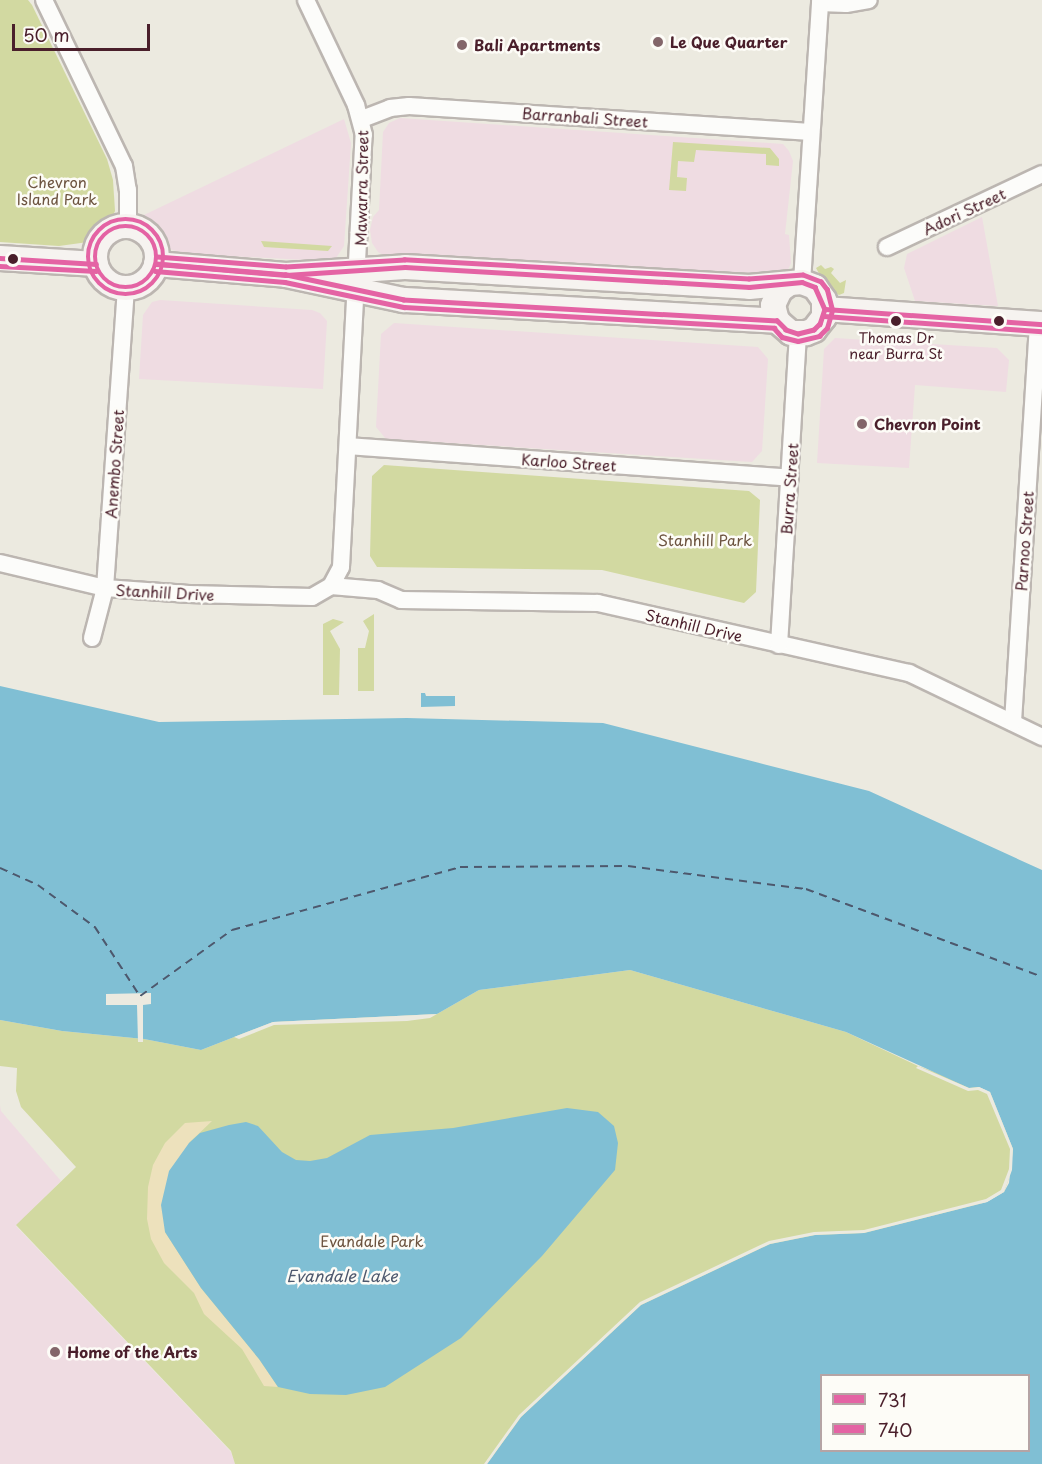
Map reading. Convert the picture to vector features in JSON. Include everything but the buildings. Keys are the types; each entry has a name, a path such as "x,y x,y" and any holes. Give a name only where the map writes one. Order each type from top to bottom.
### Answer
{"main road":[{"path":"128,226 148,235 156,249 156,264 152,274 142,284 126,288 111,284 103,277 96,264 97,247 102,237 118,227 128,226"},
{"path":"0,258 96,264"},
{"path":"156,264 358,280 405,267 749,287 794,284 815,287 820,293 825,309 824,317 814,330 798,334 786,330 777,321 773,305 780,290 794,284"},
{"path":"404,300 405,267"},
{"path":"358,280 404,300 777,321"},
{"path":"825,309 1040,324"}],"street":[{"path":"44,0 123,166 128,190 128,226"},
{"path":"794,284 811,132 820,1 846,4 869,0"},
{"name":"Mawarra Street","path":"310,1 362,119 364,142 341,567 331,586"},
{"name":"Barranbali Street","path":"362,119 382,110 409,106 811,132"},
{"name":"Adori Street","path":"887,247 1042,174"},
{"name":"Anembo Street","path":"92,638 105,588 126,288"},
{"name":"Parnoo Street","path":"1013,722 1040,324"},
{"name":"Burra Street","path":"779,645 798,334"},
{"name":"Karloo Street","path":"348,446 790,478"},
{"name":"Stanhill Drive","path":"0,563 105,588 189,594 312,597 331,586 378,590 401,600 598,603 909,673 1042,737"}],"shaded area":[{"path":"400,118 783,144 793,161 785,234 789,235 791,263 784,276 609,267 601,273 525,264 521,261 415,255 409,258 387,257 378,252 372,243 370,230 373,217 379,210 383,132 389,123"},
{"path":"344,119 351,143 344,246 336,258 324,261 189,254 165,248 150,234 144,215"},
{"path":"982,217 998,306 915,301 904,268 907,254"},
{"path":"160,300 312,310 320,313 327,321 323,389 139,379 143,315 152,302"},
{"path":"394,323 758,347 768,359 762,451 752,462 386,439 376,427 381,334"},
{"path":"835,338 997,348 1009,360 1006,392 915,385 909,468 817,463 824,349"},
{"path":"0,1105 1,1111 61,1181 16,1226 231,1452 235,1464 0,1464"}],"green space":[{"name":"Chevron Island Park","path":"0,0 28,0 32,5 107,159 113,180 115,211 107,229 88,242 59,246 0,242"},
{"path":"673,142 770,148 779,159 779,166 766,165 766,154 696,150 694,162 678,161 677,177 687,178 686,191 669,190"},
{"path":"261,241 332,246 328,251 264,247"},
{"path":"821,265 825,269 831,267 834,269 831,273 840,283 846,280 844,293 839,295 827,288 816,268"},
{"name":"Stanhill Park","path":"384,465 749,491 760,500 756,592 744,603 602,570 377,567 370,556 372,476"},
{"path":"374,614 374,691 358,691 358,648 365,648 369,631 363,621"},
{"path":"333,619 344,622 330,631 340,649 339,695 323,695 323,624"},
{"name":"Evandale Park","path":"630,970 846,1032 918,1066 990,1092 1013,1149 1012,1170 1004,1192 494,1454 487,1464 235,1464 231,1451 16,1225 76,1167 21,1107 16,1091 17,1068 0,1066 0,1020 62,1031 144,1039 201,1050 273,1022 437,1014 479,990"}],"sand":[{"path":"212,1121 189,1143 165,1232 201,1288 259,1359 278,1387 264,1386 242,1349 204,1314 194,1293 164,1263 151,1239 147,1219 148,1187 153,1165 165,1143 185,1123"}],"water":[{"path":"0,686 159,722 407,718 603,723 869,791 1042,870 1042,1464 487,1464 521,1417 641,1305 770,1244 815,1235 864,1233 987,1202 1004,1192 1009,1183 1013,1149 990,1092 979,1087 969,1088 846,1032 630,970 479,990 437,1014 273,1022 201,1050 144,1039 62,1031 0,1020"},
{"path":"421,693 425,693 426,696 455,696 455,706 421,707"},
{"name":"Evandale Lake","path":"567,1108 598,1112 614,1126 618,1143 615,1170 542,1256 461,1338 385,1387 346,1395 310,1394 278,1387 259,1359 201,1288 165,1232 161,1205 169,1171 189,1143 200,1133 246,1122 258,1126 282,1152 296,1160 310,1161 327,1158 370,1135 453,1128"}],"pier":[{"path":"151,993 151,1004 143,1005 143,1042 138,1042 137,1005 106,1005 106,994"},
{"path":"437,1014 430,1018 407,1021 274,1025 239,1039 234,1037 273,1022"},
{"path":"918,1066 969,1088 979,1087 990,1092 1013,1149 1012,1170 1004,1192 987,1202 864,1233 815,1235 770,1244 641,1305 521,1417 487,1464 484,1464 519,1415 640,1302 769,1241 814,1232 864,1230 986,1199 1001,1190 1009,1169 1010,1149 987,1094 978,1090 968,1091 916,1068"}],"ferry route":[{"path":"0,868 38,885 95,927 140,996 232,930 460,867 628,866 806,889 1042,977"}],"transit line":[{"name":"740","path":"126,219 141,222 153,230 161,242 164,257 161,272 153,284 141,292 126,295 111,292 99,284 91,272 88,257 91,242 99,230 111,222 126,219"},
{"name":"731","path":"126,226 148,235 157,257 148,279 126,288 104,279 95,257 104,235 126,226"},
{"name":"740","path":"155,271 285,282 404,307 774,328 782,337 798,341 819,336 827,328 832,310 827,290 821,282 803,275 749,279 405,260 286,267 157,257"},
{"name":"731","path":"0,258 96,264"},
{"name":"731","path":"156,264 170,265 286,275 156,264"},
{"name":"740","path":"0,266 96,271"},
{"name":"731","path":"405,267 749,287 802,282 815,287 825,309 820,324 814,330 798,334 786,330 777,321 404,300 286,275 405,267"},
{"name":"731","path":"825,309 1042,324"},
{"name":"740","path":"824,316 1041,331"}],"place":[{"name":"Le Que Quarter","path":"658,42"},
{"name":"Bali Apartments","path":"462,45"},
{"name":"Thomas Dr near Burra St","path":"896,321"},
{"name":"Chevron Point","path":"862,424"},
{"name":"Home of the Arts","path":"55,1352"}]}
